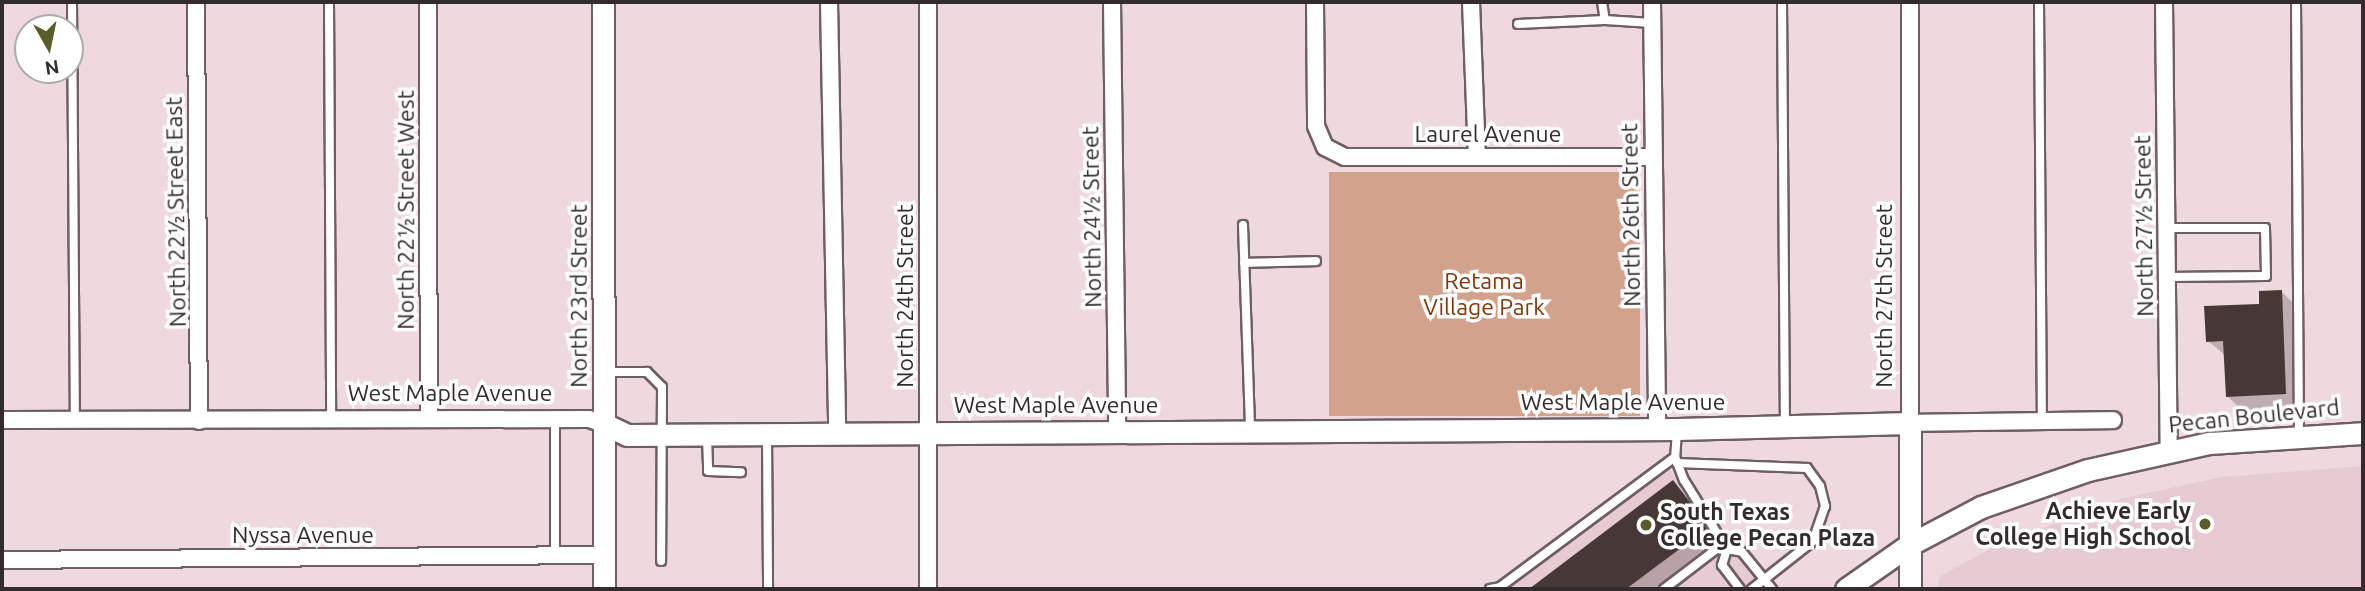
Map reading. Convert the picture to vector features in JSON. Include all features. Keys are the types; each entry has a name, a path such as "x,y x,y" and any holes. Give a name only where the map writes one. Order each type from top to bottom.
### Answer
{"street":[{"name":"North 22½ Street East","path":"196,2 199,421"},
{"name":"North 22½ Street West","path":"428,2 429,418"},
{"name":"North 23rd Street","path":"603,2 606,425 604,589"},
{"path":"829,2 836,432"},
{"name":"North 24th Street","path":"928,2 928,589"},
{"name":"North 24½ Street","path":"1112,2 1117,432"},
{"name":"Laurel Avenue","path":"1315,2 1316,126 1325,147 1345,157 1653,157"},
{"path":"1471,2 1477,158"},
{"name":"North 26th Street","path":"1652,2 1653,157 1667,429"},
{"name":"North 27th Street","path":"1910,2 1910,589"},
{"name":"North 27½ Street","path":"2164,2 2169,450"},
{"name":"West Maple Avenue","path":"2,420 589,419 627,435 928,431 1667,429 2113,420"},
{"name":"Pecan Boulevard","path":"1846,589 1909,545 1981,507 2088,470 2169,450 2299,434 2363,433"},
{"name":"Nyssa Avenue","path":"2,559 604,555"}],"lane":[{"path":"72,2 75,421"},
{"path":"329,2 331,419"},
{"path":"1602,2 1605,20"},
{"path":"1783,2 1785,426"},
{"path":"2039,2 2042,421"},
{"path":"2296,2 2299,434"},
{"path":"1518,24 1605,20 1652,23"},
{"path":"1243,225 1250,430"},
{"path":"2167,228 2265,228 2266,276 2167,277"},
{"path":"1244,263 1316,261"},
{"path":"605,372 647,372 662,387 661,561"},
{"path":"555,419 555,556"},
{"path":"1667,429 1676,460 1725,547 1722,565 1740,589"},
{"path":"767,433 768,589"},
{"path":"707,434 708,471 741,472"},
{"path":"1490,589 1500,587 1676,460 1807,468 1820,486 1825,506 1813,541 1752,589"},
{"path":"1725,547 1742,552 1772,589"},
{"path":"1664,589 1725,547"}],"shaded area":[{"name":"South Texas College Pecan Plaza","path":"1664,463 1766,589 1483,589 1492,588"},
{"name":"Achieve Early College High School","path":"2363,466 2363,589 1937,589 1940,576 1994,547 2120,499 2222,477"}],"green space":[{"name":"Retama Village Park","path":"1329,172 1640,172 1640,416 1329,416"}],"building":[{"path":"2282,290 2286,394 2226,397 2223,341 2206,342 2204,306 2259,304 2259,291"},
{"path":"1673,480 1709,527 1626,589 1529,589"}],"place":[{"name":"Achieve Early College High School","path":"2205,524"},
{"name":"South Texas College Pecan Plaza","path":"1646,525"}]}
